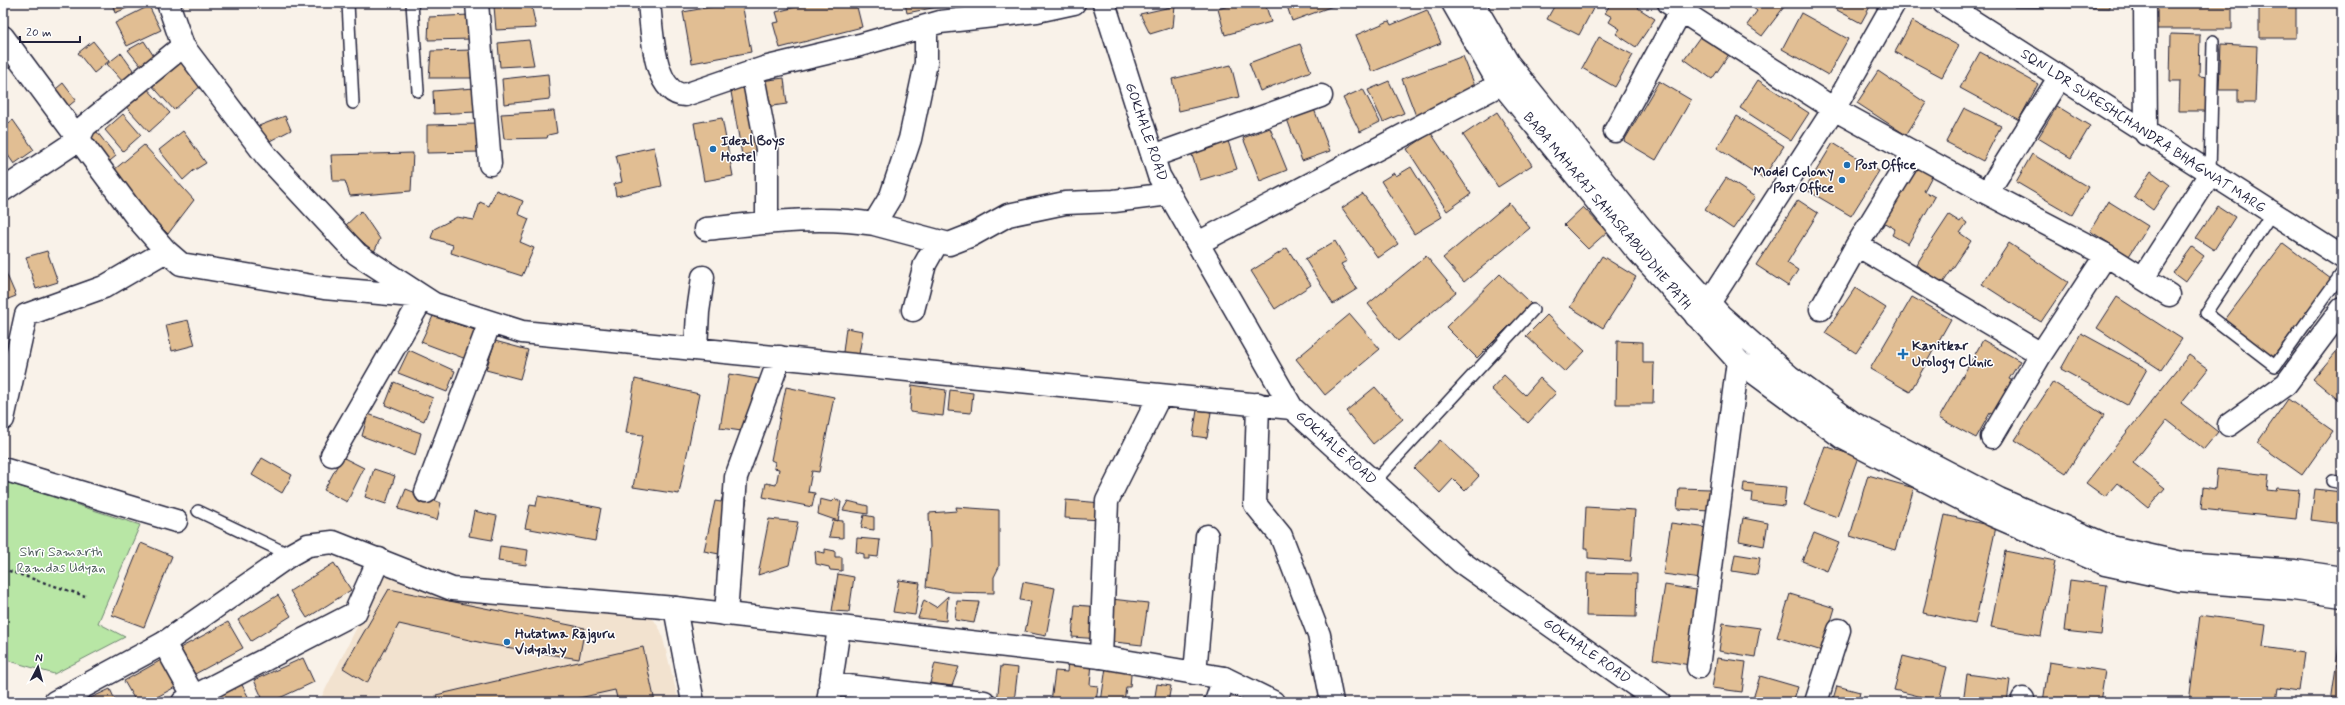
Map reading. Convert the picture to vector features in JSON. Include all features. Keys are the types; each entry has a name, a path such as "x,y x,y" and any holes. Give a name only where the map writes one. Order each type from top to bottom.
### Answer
{"street":[{"path":"168,3 183,46 267,157 357,254 434,304 522,332 1292,408"},
{"path":"477,3 490,164"},
{"path":"648,3 657,68 666,82 677,92 685,95 752,71 940,22 1037,11 1074,3"},
{"name":"GOKHALE ROAD","path":"1104,3 1159,176 1292,408 1461,562 1659,702"},
{"name":"BABA MAHARAJ SAHASRABUDDHE PATH","path":"1453,3 1493,73 1501,84 1624,235 1703,310 1853,423 1940,478 1992,515 2105,564 2180,580 2293,589 2342,596"},
{"name":"BABA MAHARAJ SAHASRABUDDHE PATH","path":"1473,3 1508,64 1642,229 1703,310 1738,361 1844,438 1940,478 1999,499 2111,547 2182,563 2295,571 2342,578"},
{"path":"1703,310 1834,109 1894,3"},
{"name":"SQN LDR SURESHCHANDRA BHAGWAT MARG","path":"1944,3 2146,134 2342,257"},
{"path":"2145,3 2146,134"},
{"path":"1614,131 1678,6 1834,109 2106,256 2169,295"},
{"path":"874,224 891,196 910,139 926,64 926,26"},
{"path":"3,36 78,140 166,251 181,264 324,288 422,297"},
{"path":"3,190 78,140 85,126 183,46"},
{"path":"752,71 766,149 767,223"},
{"path":"1987,193 2059,78"},
{"path":"1198,243 1501,84"},
{"path":"1153,156 1321,96"},
{"path":"1821,309 1857,245 1914,152"},
{"path":"2143,278 2210,174"},
{"path":"706,229 767,223 844,219 874,224 949,244 972,235 1008,215 1065,202 1114,201 1169,194"},
{"path":"913,310 925,264 938,241"},
{"path":"1857,245 2040,354"},
{"path":"3,419 26,316 104,287 166,251"},
{"path":"1992,437 2040,354 2106,256"},
{"path":"696,349 698,312 703,277"},
{"path":"332,455 422,297"},
{"path":"2229,425 2286,384 2342,309"},
{"path":"426,492 490,322"},
{"path":"726,614 736,477 780,358"},
{"path":"1698,667 1738,361"},
{"path":"1101,657 1107,501 1160,395"},
{"path":"1258,404 1255,504 1281,536 1319,635 1332,702"},
{"path":"3,469 176,521"},
{"path":"1195,673 1207,536"},
{"path":"54,702 164,643 290,555 308,545 333,542 452,589 674,608 1101,657 1224,678 1273,702"},
{"path":"164,643 189,699 355,613 379,559"},
{"path":"674,608 693,702"},
{"path":"839,628 829,693 984,702"},
{"path":"1816,702 1839,630"},
{"path":"1216,702 1224,678"}],"lane":[{"path":"348,3 353,103"},
{"path":"412,3 418,91"},
{"path":"2210,174 2213,41"},
{"path":"2272,213 2206,313 2275,366 2342,273"},
{"path":"1374,482 1533,310"},
{"path":"198,511 290,555"}],"path":[{"path":"3,569 85,596"}],"shaded area":[{"name":"Hutatma Rajguru Vidyalay","path":"386,570 640,613 654,620 661,631 679,702 319,702"}],"green space":[{"name":"Shri Samarth Ramdas Udyan","path":"3,481 140,525 98,623 125,637 54,674 3,659"}],"building":[{"path":"112,3 139,3 115,13"},
{"path":"531,3 536,28 496,30 494,6"},
{"path":"732,3 742,3 751,52 692,63 683,12"},
{"path":"812,3 856,3 862,27 780,48 773,23 779,22 776,12"},
{"path":"905,3 957,3 907,13"},
{"path":"1239,3 1265,3 1271,22 1225,35 1218,9"},
{"path":"1286,3 1341,3 1292,21"},
{"path":"1556,3 1596,3 1579,35 1547,19"},
{"path":"1611,3 1642,3 1638,8 1655,19 1636,47 1616,34 1620,29 1609,22 1612,17 1605,13"},
{"path":"1747,3 1787,3 1762,36 1747,25 1757,11"},
{"path":"1824,3 1872,3 1861,23"},
{"path":"2014,3 2110,3 2110,8 2014,7"},
{"path":"2155,3 2232,3 2232,29 2154,29"},
{"path":"149,6 161,30 127,46 115,23"},
{"path":"1175,6 1173,27 1150,34 1140,14"},
{"path":"2259,6 2296,6 2296,38 2259,38"},
{"path":"1427,10 1441,43 1372,72 1356,35 1389,21 1391,25"},
{"path":"1801,13 1848,39 1828,75 1782,49"},
{"path":"469,15 472,39 428,40 429,17"},
{"path":"1912,21 1959,46 1942,77 1895,52"},
{"path":"1702,34 1730,53 1712,79 1684,59"},
{"path":"2171,34 2200,35 2199,76 2208,77 2208,111 2179,111 2180,81 2170,81"},
{"path":"1599,37 1633,55 1615,87 1582,68"},
{"path":"529,40 534,65 500,67 498,43"},
{"path":"93,41 109,61 94,73 78,53"},
{"path":"144,41 155,58 145,71 128,50"},
{"path":"1300,44 1311,71 1260,91 1249,63"},
{"path":"2221,44 2257,46 2255,103 2238,103 2238,90 2219,90"},
{"path":"3,50 14,65 5,70 3,68"},
{"path":"473,50 473,78 429,78 431,51"},
{"path":"1980,52 2038,84 2019,120 1960,88"},
{"path":"121,53 133,70 123,82 107,64"},
{"path":"179,56 203,84 174,110 149,82"},
{"path":"1463,56 1478,93 1416,116 1402,79"},
{"path":"1231,65 1239,97 1179,111 1172,79"},
{"path":"1878,71 1926,103 1906,135 1857,103"},
{"path":"548,74 550,99 504,104 502,79"},
{"path":"784,78 787,104 765,107 761,81"},
{"path":"1758,80 1809,113 1791,141 1740,108"},
{"path":"1389,81 1404,113 1383,122 1368,90"},
{"path":"1659,81 1691,100 1656,160 1624,141"},
{"path":"63,83 76,100 65,109 51,93"},
{"path":"142,83 170,113 149,132 121,101"},
{"path":"749,83 762,152 742,155 730,86"},
{"path":"475,88 476,112 434,114 433,91"},
{"path":"1363,89 1380,122 1360,132 1343,98"},
{"path":"2057,106 2090,126 2071,158 2038,138"},
{"path":"1964,108 2001,126 1983,161 1946,142"},
{"path":"1314,109 1330,151 1302,161 1287,119"},
{"path":"554,111 557,133 548,135 547,138 504,139 501,114"},
{"path":"1497,112 1532,165 1498,187 1463,135"},
{"path":"123,114 141,135 123,151 105,130"},
{"path":"285,116 291,130 264,144 256,127"},
{"path":"1737,116 1784,146 1763,178 1717,148"},
{"name":"Ideal Boys Hostel","path":"722,118 733,176 704,181 694,123"},
{"path":"13,120 34,150 14,164 3,148 3,127"},
{"path":"477,124 480,152 427,153 427,125"},
{"path":"93,127 116,156 105,165 82,137"},
{"path":"1270,128 1287,170 1260,181 1243,138"},
{"path":"183,131 206,163 193,171 183,180 159,150"},
{"path":"1431,133 1471,194 1447,211 1407,149"},
{"path":"1228,141 1237,169 1200,180 1191,152"},
{"name":"Model Colony Post Office","path":"1833,143 1879,171 1851,216 1805,189"},
{"path":"144,145 194,200 168,234 109,174"},
{"path":"654,147 662,186 616,196 614,184 622,182 616,155"},
{"path":"413,153 411,191 350,196 345,181 333,181 331,155"},
{"path":"2032,154 2088,187 2072,215 2016,182"},
{"path":"1915,166 1932,176 1924,191 1935,197 1908,244 1892,235 1895,229 1883,222"},
{"path":"1411,167 1442,217 1414,234 1381,181 1394,173 1396,176"},
{"path":"2151,171 2170,185 2153,210 2134,196"},
{"path":"1726,178 1755,197 1733,229 1705,210"},
{"path":"496,190 523,201 518,214 529,219 520,242 534,248 522,276 451,253 453,245 431,238 434,229 457,217 474,220 480,202 489,206"},
{"path":"1363,194 1398,244 1378,258 1342,208"},
{"path":"1798,200 1818,213 1787,263 1798,270 1788,286 1756,265"},
{"path":"2108,201 2148,226 2129,256 2090,231"},
{"path":"1509,203 1530,228 1464,282 1443,258"},
{"path":"2218,206 2235,217 2214,250 2196,238"},
{"path":"1583,207 1607,232 1588,249 1564,225"},
{"path":"361,211 380,239 374,252 345,226"},
{"path":"1949,215 1960,222 1962,219 1967,223 1960,233 1971,241 1943,283 1916,265"},
{"path":"1335,241 1347,261 1341,264 1357,289 1333,304 1305,259"},
{"path":"2009,243 2068,282 2041,322 1982,284"},
{"path":"2283,243 2331,279 2273,357 2224,321"},
{"path":"2192,247 2204,256 2185,282 2173,273"},
{"path":"1287,248 1311,285 1275,309 1251,271"},
{"path":"47,251 58,282 36,289 26,257"},
{"path":"1426,256 1456,292 1398,341 1368,304"},
{"path":"1602,256 1636,277 1603,328 1570,307"},
{"path":"3,266 16,296 3,301"},
{"path":"1500,274 1531,304 1477,358 1446,327"},
{"path":"1855,288 1886,308 1856,353 1825,333"},
{"path":"1912,297 1951,319 1910,392 1870,369"},
{"path":"2117,297 2182,339 2161,370 2097,328"},
{"path":"1350,314 1380,349 1325,395 1296,359"},
{"path":"1547,315 1585,351 1565,372 1526,336"},
{"path":"433,316 475,330 466,359 421,342"},
{"path":"188,320 195,345 172,351 166,325"},
{"path":"846,328 863,331 858,360 842,360"},
{"path":"2081,333 2147,369 2127,405 2061,369"},
{"path":"1983,340 2020,361 2009,379 2013,381 1993,415 1990,413 1976,438 1939,418"},
{"path":"495,341 528,350 520,379 486,370"},
{"path":"1617,341 1643,342 1643,363 1654,363 1653,404 1616,404"},
{"path":"2342,345 2342,403 2313,379"},
{"path":"409,350 455,371 447,392 398,373"},
{"path":"2189,355 2208,369 2181,403 2218,432 2204,449 2167,420 2133,463 2165,488 2148,508 2117,483 2105,497 2086,483"},
{"path":"729,374 765,380 756,433 720,428"},
{"path":"1504,375 1525,395 1540,378 1556,393 1528,423 1491,389"},
{"path":"635,379 699,394 679,494 633,487 643,435 626,433"},
{"path":"394,382 433,398 424,421 385,405"},
{"path":"2053,382 2104,415 2066,473 2015,440"},
{"path":"912,385 946,390 943,416 910,412"},
{"path":"786,387 834,397 819,472 812,471 808,492 815,493 812,507 763,497 766,483 776,485 779,469 774,468 775,462 771,460"},
{"path":"1375,387 1403,419 1373,444 1346,411"},
{"path":"950,390 973,393 971,413 948,411"},
{"path":"2288,399 2333,431 2302,475 2257,443"},
{"path":"1197,410 1211,412 1207,438 1193,436"},
{"path":"368,414 421,433 415,456 362,436"},
{"path":"1440,440 1479,476 1465,491 1453,479 1440,493 1414,468"},
{"path":"1825,446 1858,457 1837,517 1804,505"},
{"path":"342,457 364,468 347,502 324,490"},
{"path":"262,458 292,475 282,493 252,475"},
{"path":"374,469 395,476 386,504 365,497"},
{"path":"2217,469 2269,475 2267,490 2276,491 2277,488 2299,490 2296,519 2201,509 2203,487 2215,489"},
{"path":"1868,475 1914,488 1895,550 1850,536"},
{"path":"1744,483 1786,487 1784,506 1752,502 1753,493 1743,492"},
{"path":"1679,488 1710,489 1709,511 1677,509"},
{"path":"406,489 441,503 437,520 398,509"},
{"path":"2315,489 2342,492 2342,524 2311,520"},
{"path":"724,491 747,499 734,557 704,551 715,501 721,502"},
{"path":"538,496 601,508 595,541 525,528 530,505 536,506"},
{"path":"820,499 832,502 835,499 841,502 838,521 818,514"},
{"path":"1066,500 1102,503 1102,520 1065,518"},
{"path":"848,501 868,506 868,514 843,510"},
{"path":"956,507 999,510 999,567 994,577 994,593 952,592 926,587 930,547 929,513 957,511"},
{"path":"1586,507 1635,510 1631,561 1588,558 1588,548 1584,548"},
{"path":"474,511 497,516 492,540 469,536"},
{"path":"864,515 874,517 874,530 861,528"},
{"path":"1945,515 1996,527 1975,624 1923,613"},
{"path":"1743,518 1768,523 1764,546 1739,541"},
{"path":"769,519 798,522 789,565 758,575"},
{"path":"833,520 843,521 843,538 829,537"},
{"path":"1671,523 1708,528 1701,579 1663,574"},
{"path":"1814,533 1839,543 1827,571 1802,561"},
{"path":"857,538 880,540 878,557 869,556 869,559 864,559 864,554 856,552"},
{"path":"141,543 172,556 144,627 112,615"},
{"path":"500,546 528,550 526,565 498,561"},
{"path":"825,549 835,551 835,557 842,557 842,571 830,570 829,567 816,564 815,551 825,553"},
{"path":"2005,551 2055,561 2041,636 1991,627"},
{"path":"1735,554 1760,558 1757,575 1732,571"},
{"path":"334,563 351,590 307,618 290,591"},
{"path":"1587,573 1637,574 1636,617 1586,616"},
{"path":"838,574 854,577 849,612 832,611"},
{"path":"899,580 920,583 915,615 893,612"},
{"path":"2070,580 2107,585 2101,635 2064,631"},
{"path":"1023,582 1055,588 1046,636 1025,632 1031,602 1020,600"},
{"path":"1665,585 1702,591 1690,665 1653,659"},
{"path":"389,589 585,628 579,659 487,644 399,624 367,683 343,668"},
{"path":"1790,594 1835,608 1822,651 1777,637"},
{"path":"278,595 291,616 251,641 238,620"},
{"path":"948,596 946,621 918,618 924,600 936,607"},
{"path":"1111,599 1148,603 1142,645 1106,641"},
{"path":"957,601 979,602 974,623 955,620"},
{"path":"1075,605 1101,607 1100,639 1072,637"},
{"path":"2200,615 2266,624 2263,647 2304,653 2299,691 2278,688 2276,702 2189,702"},
{"path":"228,622 243,648 195,674 180,648"},
{"path":"1723,623 1760,628 1755,657 1719,651"},
{"path":"2341,632 2342,702 2331,702"},
{"path":"643,647 655,702 618,702 615,690 561,702 438,702 436,695"},
{"path":"1903,656 1947,667 1939,701 1894,690"},
{"path":"303,658 314,682 271,702 264,702 254,680"},
{"path":"1717,658 1746,662 1742,692 1712,688"},
{"path":"163,659 177,686 148,702 136,702 124,681"},
{"path":"1068,660 1092,663 1090,685 1098,686 1096,702 1051,702 1055,671 1067,672"},
{"path":"1107,660 1132,663 1130,687 1126,687 1124,702 1101,702"},
{"path":"2049,662 2105,671 2100,702 2043,702"},
{"path":"935,663 959,667 952,686 930,683"},
{"path":"1001,666 1018,668 1014,702 997,702"},
{"path":"1967,674 2010,680 2007,702 1963,702"},
{"path":"1760,676 1798,687 1793,702 1752,702"},
{"path":"241,683 251,702 204,702"},
{"path":"1157,684 1171,686 1168,702 1154,702"},
{"path":"1837,686 1860,692 1858,702 1832,702"},
{"path":"110,689 116,702 82,702"}],"place":[{"name":"Ideal Boys Hostel","path":"713,149"},
{"name":"Post Office","path":"1847,165"},
{"name":"Model Colony Post Office","path":"1842,180"},
{"name":"Kanitkar Urology Clinic","path":"1903,354"},
{"name":"Hutatma Rajguru Vidyalay","path":"507,642"}]}
